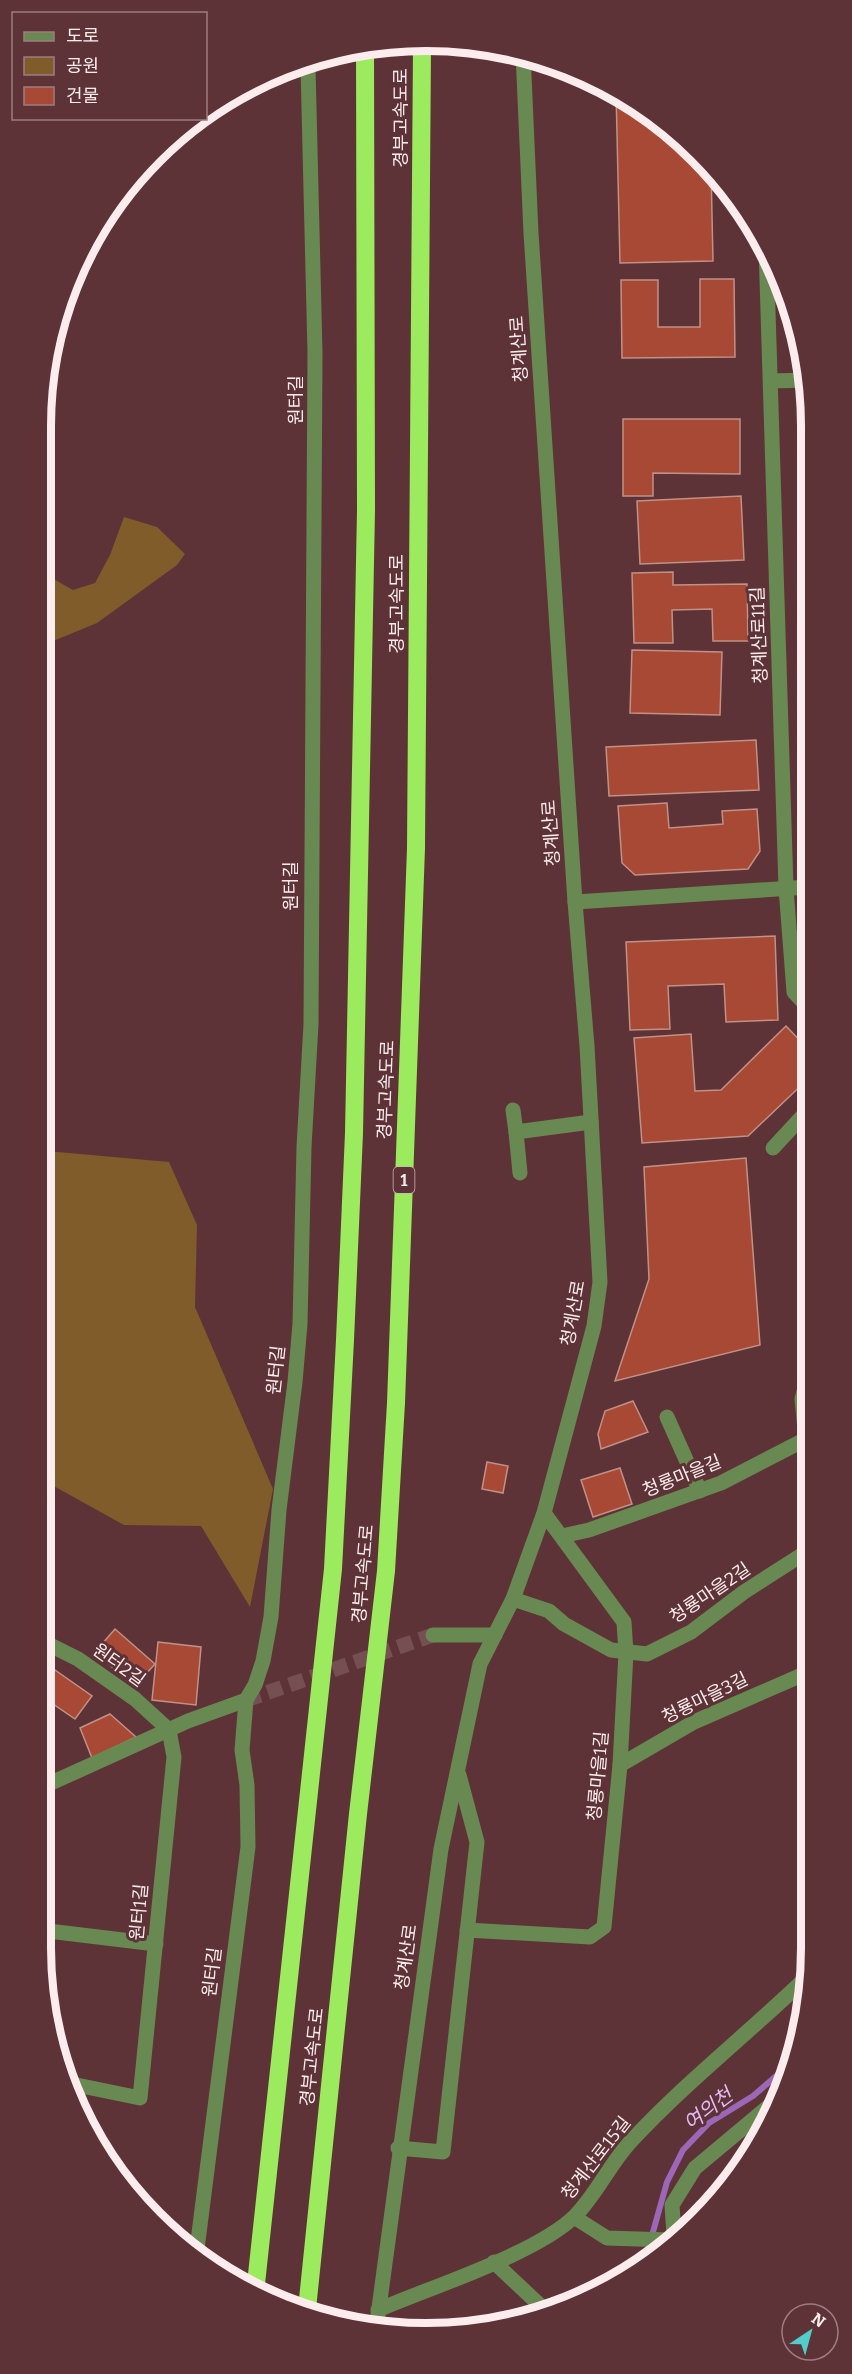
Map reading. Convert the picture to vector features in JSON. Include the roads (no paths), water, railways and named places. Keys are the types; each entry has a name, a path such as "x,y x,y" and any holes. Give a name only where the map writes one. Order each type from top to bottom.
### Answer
{"highway":[{"name":"경부고속도로","path":"309,2304 358,1814 386,1571 396,1403 416,848 422,51"},
{"name":"경부고속도로","path":"256,2282 333,1569 345,1340 354,1133 365,534 365,56"}],"street":[{"name":"청계산로","path":"377,2320 398,2148 441,1849 480,1664 513,1599 544,1513 594,1326 600,1282 531,233 523,64"},
{"name":"원터길","path":"196,2245 248,1846 247,1785 242,1750 246,1700 255,1685 263,1661 271,1617 279,1510 300,1324 304,1147 311,1024 311,663 315,566 315,352 308,70"},
{"name":"청계산로11길","path":"767,271 786,888 794,992 801,999"},
{"path":"771,381 798,380"},
{"path":"575,902 801,887"},
{"path":"513,1110 520,1173"},
{"path":"773,1148 801,1118"},
{"path":"516,1132 591,1122"},
{"path":"667,1417 700,1491"},
{"name":"청룡마을길","path":"562,1536 589,1530 721,1483 801,1442"},
{"name":"청룡마을1길","path":"467,1930 590,1937 604,1927 620,1765 626,1653 624,1622 544,1513"},
{"name":"청룡마을2길","path":"626,1653 647,1654 691,1632 744,1592 801,1555"},
{"path":"513,1599 549,1611 564,1624 611,1650 626,1653"},
{"path":"433,1635 495,1635"},
{"name":"원터2길","path":"51,1646 78,1659 135,1699 169,1730"},
{"name":"청룡마을3길","path":"620,1765 694,1722 801,1675"},
{"path":"51,1783 169,1730 246,1700"},
{"name":"원터1길","path":"77,2085 140,2098 174,1757 169,1730"},
{"path":"398,2148 443,2152 477,1842 458,1771"},
{"path":"51,1931 156,1944"},
{"name":"청계산로15길","path":"378,2310 494,2262 540,2240 574,2217 630,2143 689,2081 757,2025 799,1985"},
{"path":"674,2229 672,2205 695,2168 763,2111"},
{"path":"574,2217 607,2238 661,2240"},
{"path":"494,2262 540,2305"}],"waterway":[{"name":"여의천","path":"648,2250 667,2182 683,2150 709,2123 753,2096 779,2073"}],"tunnel":[{"path":"246,1700 433,1635"}]}
